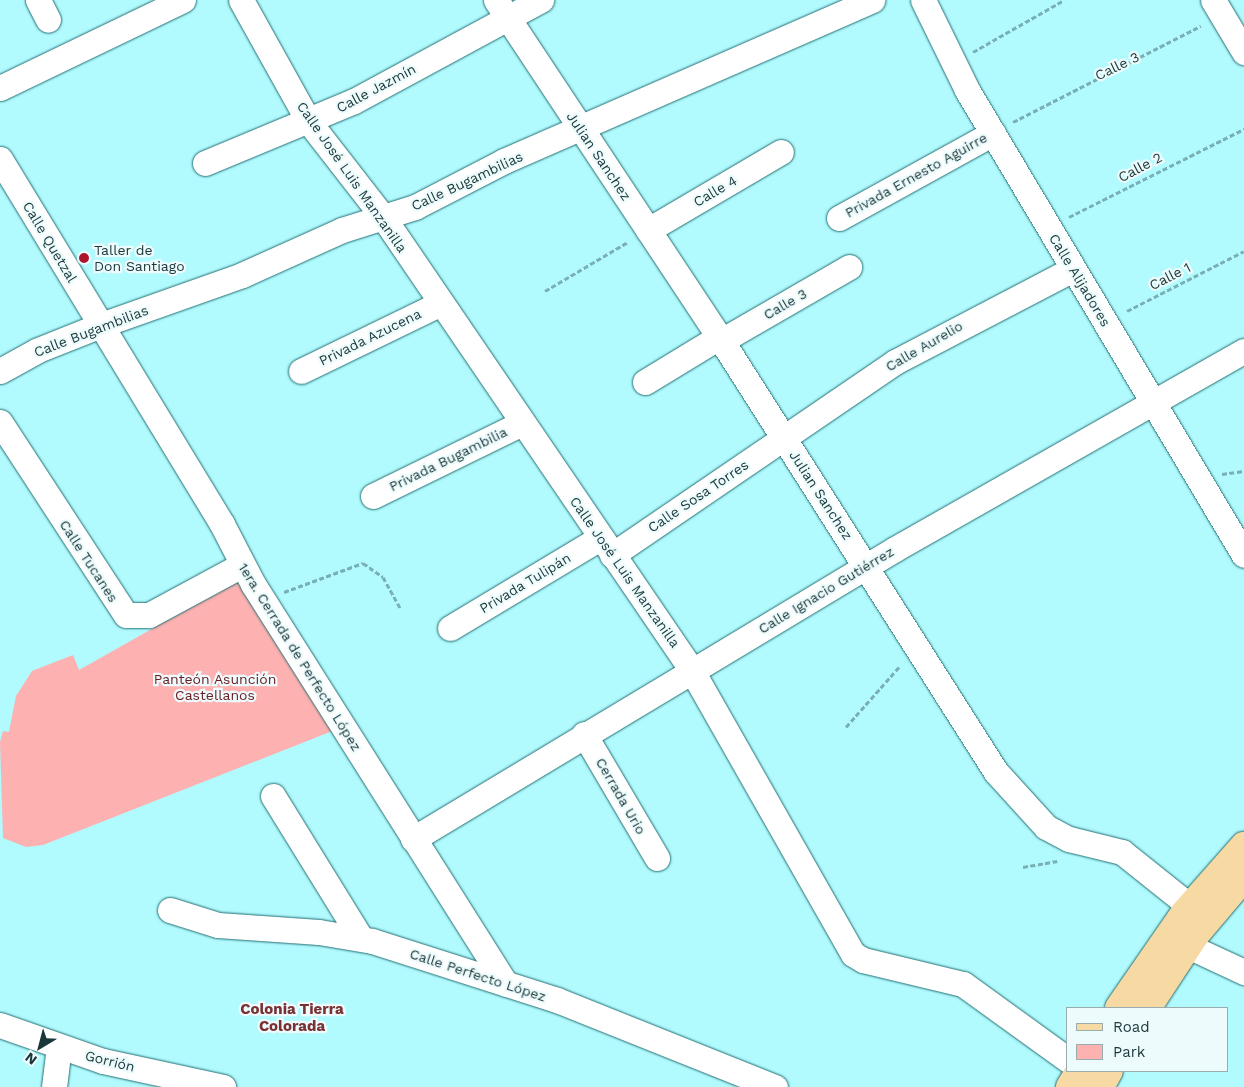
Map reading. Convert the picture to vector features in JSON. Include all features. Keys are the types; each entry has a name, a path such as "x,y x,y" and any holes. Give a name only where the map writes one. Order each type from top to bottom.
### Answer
{"main road":[{"path":"1120,1007 1198,913 1244,846"},
{"path":"1148,1007 1188,946 1198,913 1244,877"},
{"path":"1070,1087 1095,1076"}],"street":[{"path":"0,88 182,0"},
{"name":"Calle José Luis Manzanilla","path":"241,0 309,122 383,217 439,304 691,669 853,954 862,960 963,984 1066,1059"},
{"name":"Calle Jazmín","path":"205,164 309,122 502,9 540,0"},
{"name":"Calle Bugambilias","path":"0,371 38,350 101,325 383,217 415,207 504,161 581,129 872,0"},
{"name":"Calle Alijadores","path":"923,0 953,64 1073,269 1156,403 1244,555"},
{"path":"1218,8 1244,52"},
{"name":"Julian Sanchez","path":"502,9 784,438 917,646 974,743 1046,827 1069,839 1122,852 1198,913"},
{"name":"Privada Ernesto Aguirre","path":"839,218 993,133"},
{"name":"Calle 4","path":"648,230 781,152"},
{"name":"Calle Quetzal","path":"0,159 101,325"},
{"name":"Calle 3","path":"645,382 849,267"},
{"name":"Calle Aurelio","path":"784,438 918,348 1073,269"},
{"name":"Privada Azucena","path":"302,371 439,304"},
{"name":"1era. Cerrada de Perfecto López","path":"101,325 263,601 506,984"},
{"name":"Calle Ignacio Gutiérrez","path":"413,839 691,669 866,566 1156,403 1244,351"},
{"name":"Calle Tucanes","path":"0,422 8,449 126,615 149,615 242,565"},
{"name":"Privada Bugambilia","path":"373,496 522,423"},
{"name":"Calle Sosa Torres","path":"606,546 784,438"},
{"name":"Privada Tulipán","path":"450,628 606,546"},
{"name":"Cerrada Urio","path":"584,734 657,858"},
{"path":"273,796 360,938"},
{"name":"Calle Perfecto López","path":"170,910 218,925 360,938 506,984 775,1087"},
{"path":"1188,946 1244,972"},
{"name":"Gorrión","path":"0,1025 59,1049 223,1087"},
{"path":"54,1087 59,1049"}],"path":[{"path":"953,64 1064,0"},
{"name":"Calle 3","path":"993,133 1218,8"},
{"name":"Calle 2","path":"1048,227 1244,129"},
{"path":"544,291 648,230"},
{"name":"Calle 1","path":"1106,322 1244,251"},
{"path":"263,601 363,563 383,577 400,608"},
{"path":"846,727 917,646"}],"green space":[{"name":"Panteón Asunción Castellanos","path":"244,577 340,728 43,845 26,847 3,838 0,742 3,731 9,732 16,696 32,671 73,655 79,670"}],"place":[{"name":"Taller de Don Santiago","path":"84,258"}],"district":[{"name":"Colonia Tierra Colorada","path":"292,1018"}]}
